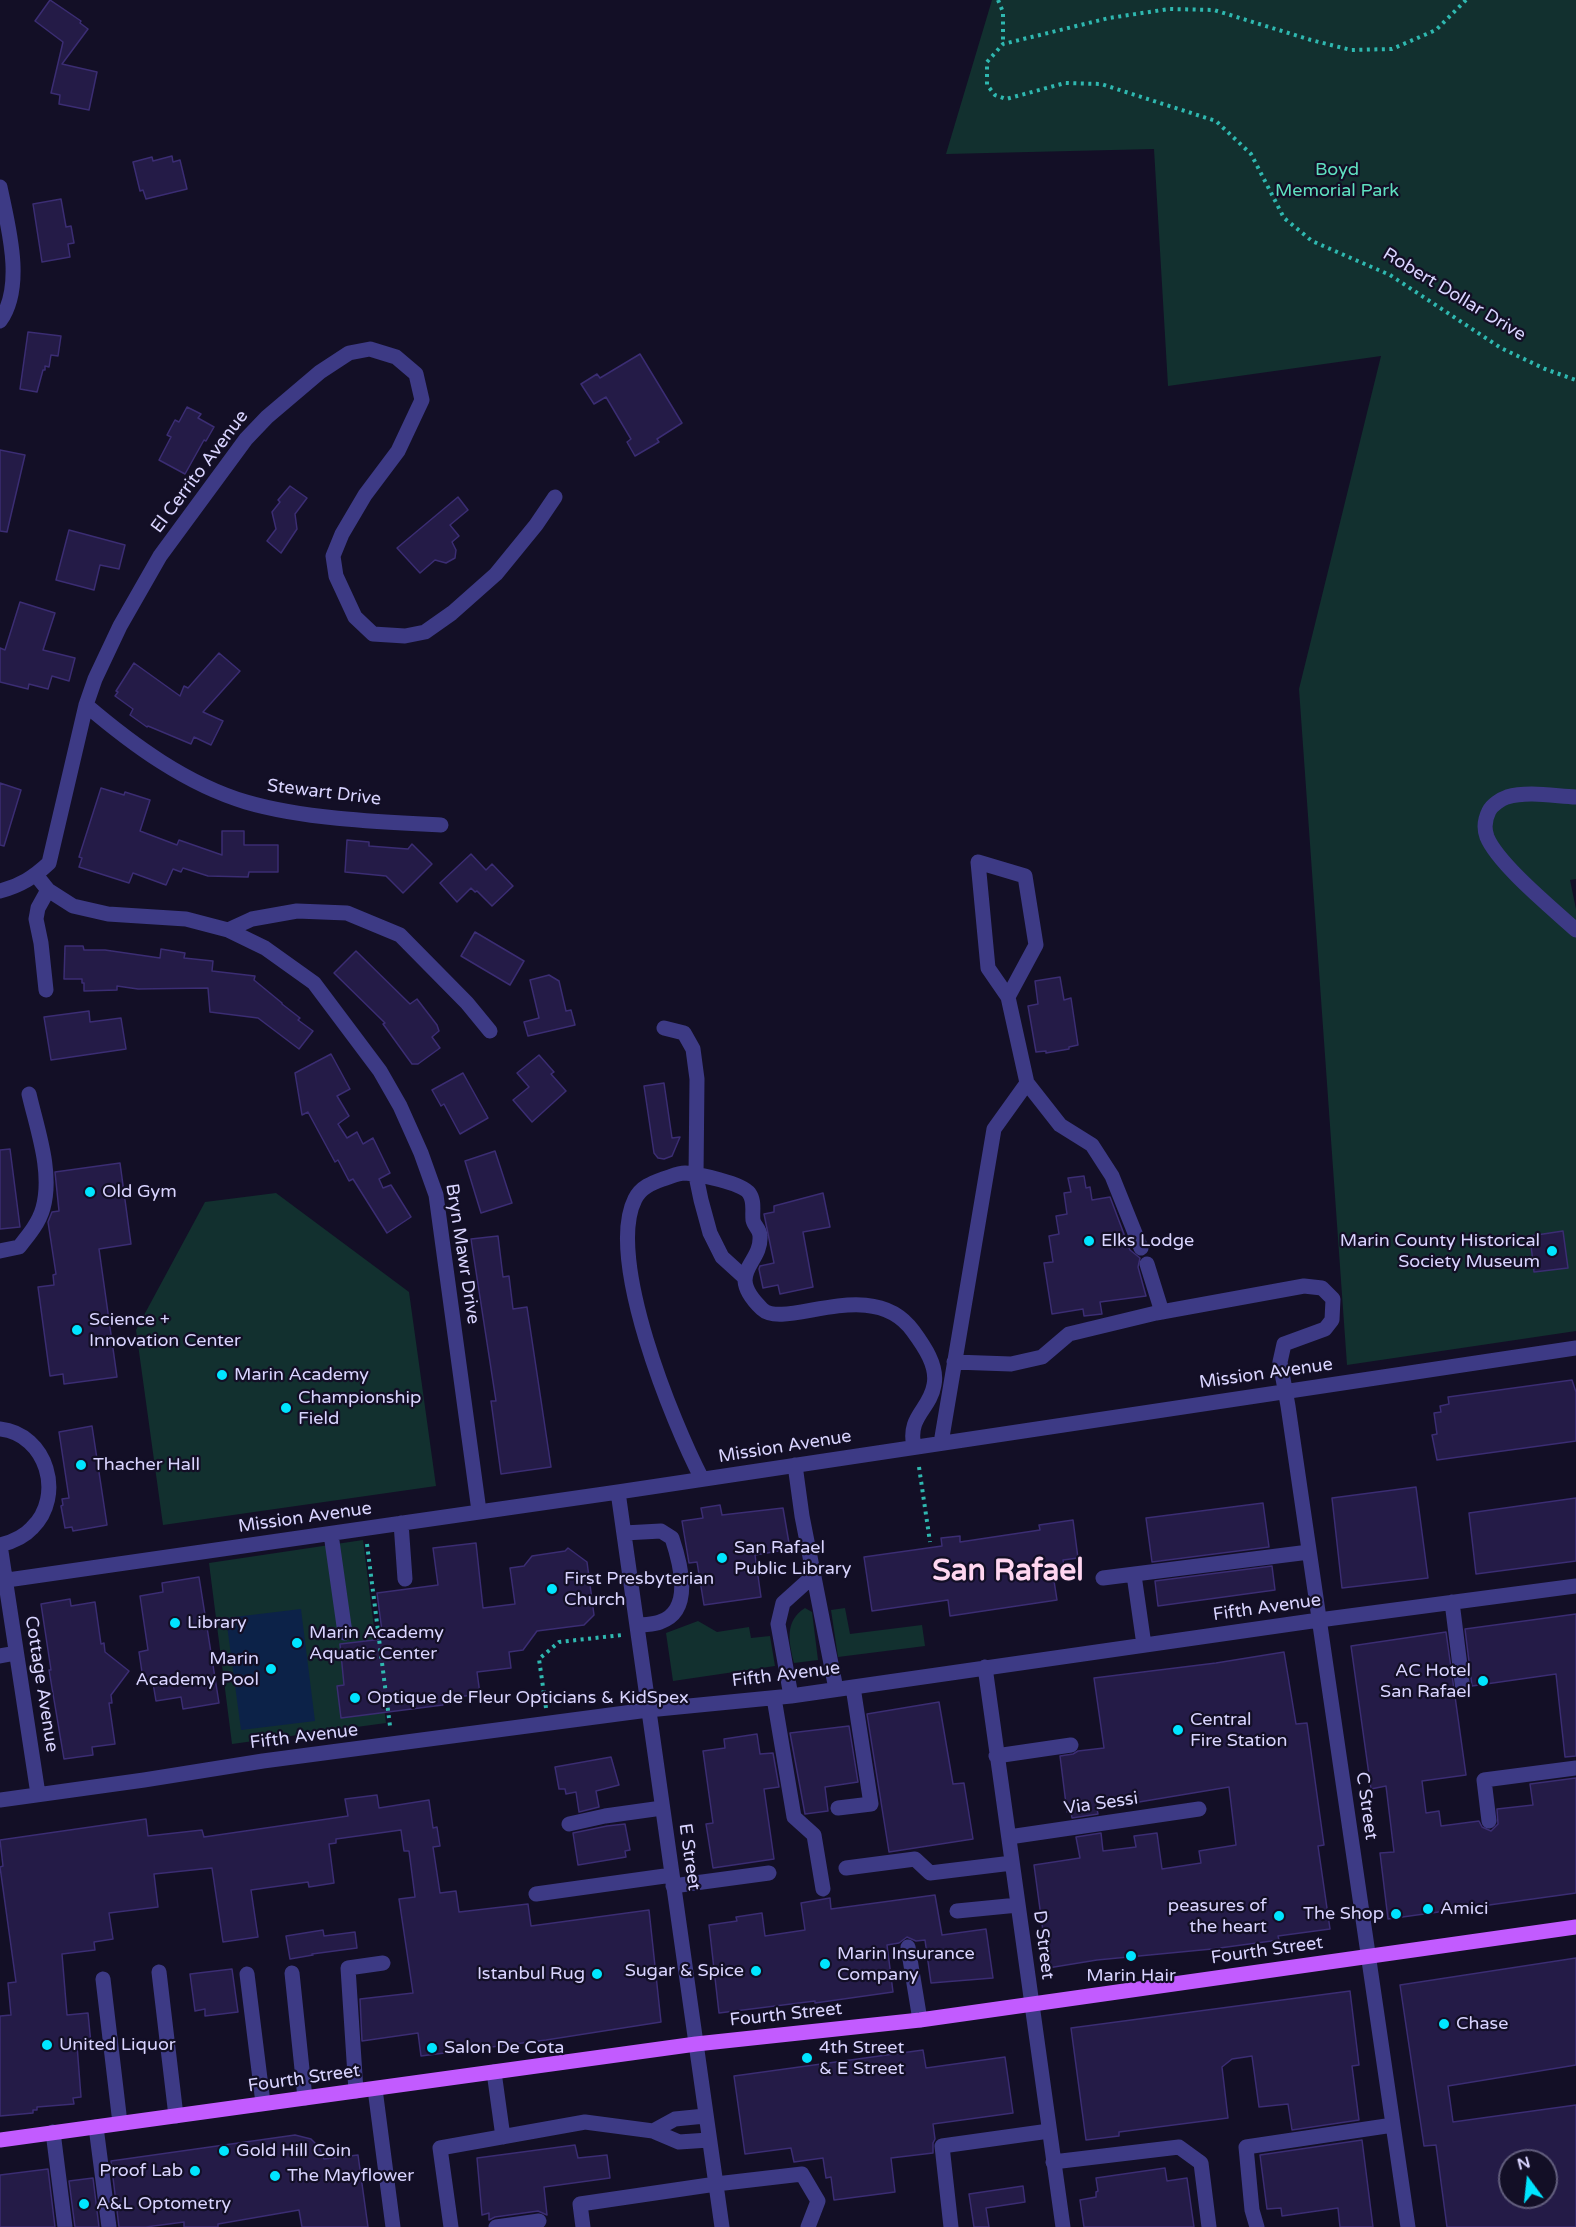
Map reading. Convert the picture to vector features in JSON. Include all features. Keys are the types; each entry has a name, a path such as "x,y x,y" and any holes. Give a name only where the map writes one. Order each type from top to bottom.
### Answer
{"main road":[{"name":"Fourth Street","path":"0,2140 696,2044 920,2020 1576,1927"}],"street":[{"path":"0,187 10,240 13,285 5,315 0,321"},
{"name":"El Cerrito Avenue","path":"0,891 16,887 36,875 49,863 86,705 95,679 120,626 160,556 246,439 267,417 320,372 349,353 369,349 396,357 416,374 422,400 398,451 364,495 342,534 333,556 336,576 354,617 373,634 405,636 425,632 452,613 496,574 536,525 555,497"},
{"name":"Stewart Drive","path":"86,705 132,743 188,777 244,801 319,816 441,825"},
{"path":"1576,797 1524,795 1506,798 1491,807 1485,820 1486,835 1496,852 1538,896 1576,930"},
{"path":"1008,997 1036,945 1025,876 978,862 988,968 1008,997 1027,1083 1060,1125 1092,1145 1112,1176 1142,1248"},
{"name":"Bryn Mawr Drive","path":"36,875 48,890 74,906 108,914 186,919 228,930 265,948 314,983 380,1071 400,1106 421,1153 436,1195 479,1511"},
{"path":"46,990 36,919 38,908 48,890"},
{"path":"228,930 252,919 297,910 347,913 400,935 490,1031"},
{"path":"664,1028 684,1033 693,1049 697,1079 696,1176 710,1233 722,1257 744,1277 753,1299 767,1313 781,1315 827,1306 868,1306 891,1312 905,1321 933,1366 934,1384 913,1425 914,1447"},
{"path":"940,1443 994,1129 1027,1083"},
{"path":"0,1251 19,1247 33,1229 43,1208 45,1180 43,1162 29,1094"},
{"path":"702,1479 682,1442 645,1336 633,1294 628,1262 628,1226 634,1199 647,1185 685,1173 740,1186 749,1193 753,1222 760,1236 758,1248 744,1277"},
{"path":"954,1362 1011,1364 1042,1357 1069,1334 1162,1312 1147,1264"},
{"name":"C Street","path":"1162,1312 1304,1286 1322,1288 1333,1299 1332,1320 1326,1329 1284,1344 1280,1362 1408,2227"},
{"name":"Mission Avenue","path":"2,1580 618,1492 1576,1348"},
{"path":"0,1429 21,1436 34,1447 45,1462 50,1479 49,1497 43,1514 32,1529 18,1539 0,1545"},
{"path":"795,1465 813,1576 836,1689"},
{"name":"E Street","path":"618,1492 722,2227"},
{"path":"401,1523 405,1579"},
{"path":"624,1533 661,1531 672,1538 681,1574 682,1597 675,1611 662,1622 637,1629"},
{"path":"331,1534 345,1633"},
{"name":"Cottage Avenue","path":"0,1545 2,1580 38,1794"},
{"path":"1103,1578 1309,1552"},
{"path":"1134,1575 1144,1645"},
{"path":"791,1696 778,1624 783,1604 813,1576"},
{"name":"Fifth Avenue","path":"0,1800 263,1761 648,1710 791,1696 1319,1620 1576,1586"},
{"path":"1452,1602 1463,1690"},
{"path":"0,1656 16,1653"},
{"name":"D Street","path":"985,1667 1030,2004 1063,2227"},
{"path":"838,1808 871,1804 853,1687"},
{"path":"774,1698 794,1817 814,1835 823,1889"},
{"path":"996,1756 1071,1745"},
{"path":"1490,1821 1484,1780 1576,1768"},
{"path":"569,1824 662,1808"},
{"name":"Via Sessi","path":"1009,1837 1199,1809"},
{"path":"846,1868 915,1859 930,1873 1012,1863"},
{"path":"536,1894 769,1873"},
{"path":"957,1911 1018,1905"},
{"path":"908,1947 920,2020"},
{"path":"356,2091 348,1968 383,1963"},
{"path":"159,1972 176,2116"},
{"path":"292,1973 305,2098"},
{"path":"247,1974 262,2103"},
{"path":"103,1979 120,2123"},
{"path":"494,2072 503,2137"},
{"path":"375,2089 393,2227"},
{"path":"653,2131 675,2119 705,2116"},
{"path":"451,2227 440,2148 585,2122 653,2131 679,2142 709,2140"},
{"path":"1257,2227 1252,2211 1246,2147 1393,2125"},
{"path":"96,2127 109,2227"},
{"path":"951,2227 942,2146 1049,2131"},
{"path":"53,2133 65,2227"},
{"path":"1053,2162 1179,2147 1201,2163 1209,2227"},
{"path":"583,2227 580,2204 802,2174 818,2201 808,2227"},
{"path":"496,2227 539,2221"}],"path":[{"path":"998,0 1004,12 1003,44 1109,18 1169,9 1214,10 1351,50 1392,49 1436,30 1466,0"},
{"name":"Robert Dollar Drive","path":"1003,44 987,62 987,85 995,95 1006,99 1065,83 1101,84 1216,121 1251,154 1284,218 1312,241 1390,275 1501,348 1545,369 1576,380"},
{"path":"919,1467 930,1542"},
{"path":"367,1543 390,1726"},
{"path":"548,1724 539,1659 559,1642 637,1629"}],"green space":[{"name":"Boyd Memorial Park","path":"992,0 1576,0 1576,879 1570,880 1576,909 1576,1331 1347,1365 1299,689 1381,356 1168,386 1154,149 946,154"},
{"name":"Championship Field","path":"276,1193 409,1292 436,1486 163,1525 136,1330 205,1202"},
{"name":"Marin Academy Aquatic Center","path":"363,1540 386,1723 232,1744 209,1563"},
{"path":"805,1608 812,1612 818,1660 794,1663 790,1640 791,1626 798,1613"},
{"path":"845,1608 850,1634 922,1625 925,1646 838,1657 831,1610"},
{"path":"698,1621 717,1632 749,1627 751,1638 770,1636 775,1666 673,1681 666,1633"}],"water":[{"name":"Marin Academy Pool","path":"301,1609 315,1721 241,1730 226,1618"}],"building":[{"path":"50,0 81,21 80,23 88,29 62,64 97,72 89,110 59,104 60,95 51,93 63,42 35,21"},
{"path":"172,156 173,162 180,160 187,189 146,199 143,190 140,191 133,162 152,157 153,161"},
{"path":"61,199 66,227 71,226 74,243 68,244 70,257 42,262 33,204"},
{"path":"28,332 61,336 58,356 51,355 49,367 45,366 43,370 37,392 20,389"},
{"path":"640,354 682,423 657,439 659,442 635,456 627,442 631,439 606,397 594,404 581,384 597,374 600,378"},
{"path":"187,407 201,414 198,418 214,427 185,474 159,460 171,437 167,435 175,420 179,422"},
{"path":"0,450 25,455 7,532 0,531"},
{"path":"290,486 307,498 295,514 297,529 281,553 267,541 276,529 272,512 280,502 278,500"},
{"path":"458,497 468,510 450,525 459,536 452,542 456,550 455,558 446,563 435,560 420,573 397,548"},
{"path":"69,530 125,545 119,569 100,565 94,590 56,580"},
{"path":"20,602 55,613 43,650 75,658 69,681 52,676 48,689 29,684 28,689 0,682 0,648 5,650"},
{"path":"219,653 240,671 203,712 223,721 211,745 194,737 191,744 147,727 130,715 133,709 115,696 134,663 180,696 184,686 188,688"},
{"path":"0,783 21,790 4,846 0,845"},
{"path":"101,788 124,795 125,792 150,800 140,831 177,845 179,840 222,855 222,831 244,831 244,845 278,845 278,872 249,872 248,877 208,876 183,868 181,872 173,869 166,885 133,873 129,883 79,867 82,858 79,857"},
{"path":"347,840 369,842 369,846 408,849 412,844 432,864 403,893 386,876 345,872"},
{"path":"471,854 486,870 492,864 513,886 492,906 471,888 457,902 440,883"},
{"path":"475,932 524,961 510,985 461,956"},
{"path":"65,946 83,946 84,950 105,950 160,958 161,949 185,953 184,958 213,961 212,971 255,976 254,980 313,1031 299,1049 258,1018 210,1012 208,988 138,989 117,986 117,990 84,991 82,979 64,979"},
{"path":"356,951 410,1004 417,999 437,1025 439,1031 432,1037 440,1048 418,1064 412,1064 383,1024 385,1023 334,973"},
{"path":"549,975 559,981 566,1011 571,1010 575,1025 528,1036 524,1022 539,1018 530,980"},
{"path":"1060,977 1064,1000 1071,998 1078,1045 1046,1053 1046,1051 1036,1052 1028,1006 1038,1004 1035,981"},
{"path":"89,1011 90,1022 121,1018 126,1049 51,1060 44,1017"},
{"path":"331,1054 350,1089 337,1096 349,1116 338,1124 347,1138 357,1132 363,1144 373,1138 390,1173 379,1179 383,1188 391,1185 411,1217 387,1233 353,1179 349,1181 338,1160 335,1162 308,1112 302,1115 295,1073"},
{"path":"539,1055 554,1072 551,1074 566,1091 532,1122 513,1100 529,1087 517,1073"},
{"path":"463,1073 488,1118 460,1134 444,1104 441,1106 432,1090"},
{"path":"664,1083 672,1138 680,1137 672,1156 664,1159 658,1158 654,1153 644,1086"},
{"path":"10,1149 20,1227 0,1229 0,1150"},
{"path":"495,1151 512,1203 481,1213 465,1161"},
{"path":"120,1163 131,1244 99,1249 117,1377 64,1384 63,1374 50,1376 38,1287 54,1285 53,1275 56,1274 48,1222 52,1212 59,1211 55,1172"},
{"name":"Elks Lodge","path":"1084,1176 1086,1188 1090,1187 1092,1200 1110,1197 1130,1250 1140,1258 1138,1267 1146,1296 1100,1302 1102,1314 1084,1316 1083,1309 1052,1314 1044,1263 1053,1262 1049,1236 1059,1234 1056,1216 1067,1214 1064,1193 1071,1192 1068,1178"},
{"path":"823,1193 830,1227 803,1232 813,1287 780,1294 778,1285 763,1288 760,1266 774,1263 764,1214 774,1212 774,1206"},
{"path":"1563,1231 1568,1268 1534,1272 1530,1236"},
{"path":"498,1236 503,1277 509,1276 513,1309 527,1307 551,1467 501,1474 491,1401 496,1401 471,1239"},
{"path":"1572,1380 1576,1392 1576,1441 1437,1460 1432,1435 1437,1434 1434,1413 1441,1412 1440,1406 1449,1404 1448,1397"},
{"name":"Thacher Hall","path":"92,1426 107,1525 73,1531 72,1527 65,1528 61,1506 63,1505 62,1499 69,1498 59,1432"},
{"path":"1416,1487 1428,1578 1342,1588 1332,1498"},
{"path":"1576,1498 1576,1561 1476,1574 1469,1513"},
{"path":"1263,1503 1269,1547 1152,1562 1146,1518"},
{"name":"San Rafael Public Library","path":"720,1505 722,1515 783,1508 790,1549 755,1555 761,1597 704,1605 697,1562 689,1563 682,1521 703,1518 701,1508"},
{"path":"1073,1520 1078,1558 1063,1560 1064,1566 1052,1568 1057,1600 950,1616 948,1600 872,1611 864,1557 942,1546 941,1538 960,1536 960,1542 1040,1530 1039,1525"},
{"path":"476,1543 483,1608 515,1604 510,1568 524,1566 532,1556 565,1551 568,1548 587,1562 594,1615 584,1625 537,1631 523,1650 509,1652 511,1668 477,1672 480,1694 442,1699 443,1705 341,1718 337,1686 344,1685 340,1644 383,1639 377,1593 438,1585 433,1548"},
{"path":"1272,1566 1275,1590 1158,1606 1155,1581"},
{"name":"Library","path":"199,1577 219,1703 183,1709 181,1697 156,1701 152,1677 143,1679 139,1652 148,1650 140,1596 163,1592 162,1583"},
{"path":"70,1599 71,1606 95,1602 101,1644 104,1643 105,1652 129,1671 111,1695 112,1703 109,1703 115,1744 92,1747 93,1755 64,1759 41,1604"},
{"name":"AC Hotel San Rafael","path":"1576,1614 1576,1756 1565,1757 1556,1674 1472,1686 1465,1629"},
{"path":"1446,1632 1466,1775 1422,1781 1426,1813 1439,1811 1441,1826 1479,1821 1482,1827 1491,1831 1498,1824 1497,1809 1533,1805 1530,1784 1576,1778 1576,1893 1388,1919 1380,1853 1394,1852 1386,1786 1371,1789 1351,1646"},
{"path":"1284,1652 1296,1724 1307,1723 1324,1845 1318,1846 1330,1929 1278,1936 1279,1940 1097,1960 1048,1968 1034,1865 1080,1858 1076,1837 1101,1833 1103,1851 1136,1847 1134,1836 1157,1833 1162,1869 1201,1863 1199,1851 1236,1845 1229,1787 1097,1809 1098,1814 1072,1818 1071,1812 1067,1812 1060,1756 1104,1748 1094,1678"},
{"path":"939,1702 953,1784 964,1783 973,1839 889,1852 867,1714"},
{"path":"849,1726 858,1782 825,1787 828,1811 805,1814 790,1733"},
{"path":"757,1734 760,1754 773,1753 779,1787 764,1789 774,1859 713,1868 706,1824 713,1823 703,1751 725,1748 724,1739"},
{"path":"611,1757 619,1785 596,1791 599,1807 579,1812 576,1792 566,1794 565,1789 559,1789 555,1767"},
{"path":"377,1795 379,1808 429,1800 433,1828 437,1827 440,1846 433,1847 440,1893 456,1891 459,1912 528,1904 531,1926 649,1910 661,2022 421,2056 418,2033 362,2041 360,1999 413,1993 399,1899 415,1897 409,1851 404,1851 401,1830 336,1839 336,1843 329,1844 334,1883 309,1887 308,1882 251,1890 258,1937 223,1942 212,1868 154,1874 158,1907 109,1913 113,1939 94,1942 95,1950 62,1954 67,2015 88,2013 91,2044 77,2045 81,2097 73,2098 74,2104 37,2107 33,2113 0,2116 0,2016 11,2015 8,1983 16,1982 0,1867 3,1866 0,1840 146,1819 148,1836 202,1830 204,1837 348,1816 345,1799"},
{"path":"625,1824 630,1850 625,1851 626,1857 578,1865 573,1833"},
{"path":"935,1895 942,1935 986,1929 993,1978 931,1983 925,1940 916,1941 907,1937 899,1943 887,1945 893,1992 719,2013 709,1925 737,1921 736,1917 762,1913 765,1936 805,1930 801,1903 830,1898 831,1909"},
{"path":"323,1930 324,1936 355,1932 357,1948 290,1959 286,1936"},
{"path":"1576,1958 1576,2065 1448,2086 1453,2122 1576,2105 1576,2227 1447,2227 1436,2145 1424,2146 1400,1985"},
{"path":"232,1969 238,2012 205,2016 205,2009 195,2011 190,1974"},
{"path":"1350,1991 1359,2065 1352,2066 1359,2120 1292,2130 1288,2104 1259,2107 1252,2056 1232,2059 1222,2067 1228,2118 1119,2132 1119,2136 1086,2140 1071,2028"},
{"path":"923,2050 926,2068 1005,2057 1013,2113 933,2124 935,2139 933,2153 891,2158 895,2192 834,2200 831,2177 826,2178 823,2158 794,2162 791,2148 745,2154 734,2076"},
{"path":"295,2135 311,2139 319,2147 324,2159 358,2155 368,2227 302,2227 299,2210 218,2224 218,2227 184,2227 184,2222 146,2227 119,2227 111,2161"},
{"path":"1362,2140 1373,2227 1340,2227 1338,2208 1282,2216 1281,2208 1267,2209 1260,2155"},
{"path":"575,2145 578,2158 607,2155 610,2178 544,2187 547,2215 538,2211 495,2217 489,2220 489,2213 482,2215 477,2158"},
{"path":"1165,2168 1167,2181 1187,2178 1194,2227 1084,2227 1080,2200 1096,2197 1098,2191 1096,2178"},
{"path":"48,2169 55,2227 0,2227 0,2175"},
{"name":"A&L Optometry","path":"93,2178 99,2227 75,2227 69,2181"},
{"path":"1023,2186 1025,2202 986,2208 989,2227 974,2227 969,2194"}],"place":[{"name":"Old Gym","path":"90,1192"},
{"name":"Elks Lodge","path":"1089,1241"},
{"name":"Marin County Historical Society Museum","path":"1552,1251"},
{"name":"Science + Innovation Center","path":"77,1330"},
{"name":"Marin Academy","path":"222,1375"},
{"name":"Championship Field","path":"286,1408"},
{"name":"Thacher Hall","path":"81,1465"},
{"name":"San Rafael Public Library","path":"722,1558"},
{"name":"First Presbyterian Church","path":"552,1589"},
{"name":"Library","path":"175,1623"},
{"name":"Marin Academy Aquatic Center","path":"297,1643"},
{"name":"Marin Academy Pool","path":"271,1669"},
{"name":"AC Hotel San Rafael","path":"1483,1681"},
{"name":"Optique de Fleur Opticians & KidSpex","path":"355,1698"},
{"name":"Central Fire Station","path":"1178,1730"},
{"name":"Amici","path":"1428,1909"},
{"name":"The Shop","path":"1396,1914"},
{"name":"peasures of the heart","path":"1279,1916"},
{"name":"Marin Hair","path":"1131,1956"},
{"name":"Marin Insurance Company","path":"825,1964"},
{"name":"Sugar & Spice","path":"756,1971"},
{"name":"Istanbul Rug","path":"597,1974"},
{"name":"Chase","path":"1444,2024"},
{"name":"United Liquor","path":"47,2045"},
{"name":"Salon De Cota","path":"432,2048"},
{"name":"4th Street & E Street","path":"807,2058"},
{"name":"Gold Hill Coin","path":"224,2151"},
{"name":"Proof Lab","path":"195,2171"},
{"name":"The Mayflower","path":"275,2176"},
{"name":"A&L Optometry","path":"84,2204"}],"district":[{"name":"San Rafael","path":"1008,1572"}]}
